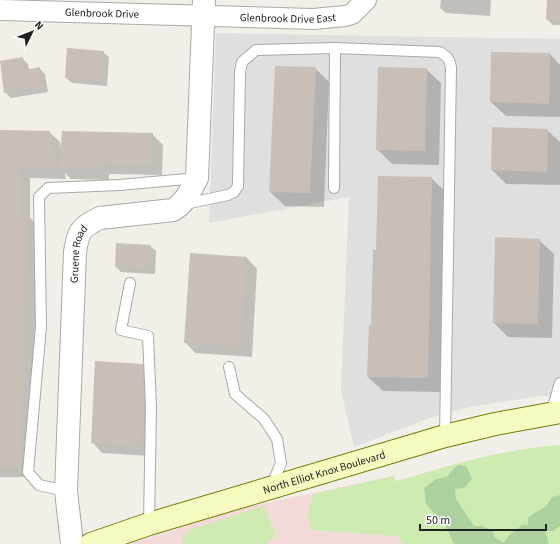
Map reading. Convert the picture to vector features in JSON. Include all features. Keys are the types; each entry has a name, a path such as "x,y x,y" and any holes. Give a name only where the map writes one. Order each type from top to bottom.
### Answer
{"main road":[{"name":"North Elliot Knox Boulevard","path":"91,544 149,524 445,436 495,424 557,415"}],"street":[{"name":"Glenbrook Drive East","path":"204,8 313,19 337,18 352,14 366,0"},
{"name":"Glenbrook Drive","path":"0,10 204,8"},
{"path":"183,204 197,178 204,8"},
{"name":"Gruene Road","path":"72,544 66,491 75,252 78,234 90,223 100,218 173,210 183,204"}],"lane":[{"path":"334,188 335,48"},
{"path":"183,204 228,196 234,192 238,186 240,72 242,62 256,50 335,48 439,52 446,55 450,61 445,436"},
{"path":"66,491 38,484 28,472 41,327 39,197 48,188 120,185 197,178"},
{"path":"130,284 121,330 148,336 151,407 149,524"},
{"path":"229,367 235,394 264,419 277,439 281,463 271,487"},
{"path":"557,415 560,383"}],"shaded area":[{"path":"216,33 560,39 560,396 541,396 469,407 430,418 354,447 341,390 349,197 209,223"},
{"path":"394,476 420,544 129,544 242,508"}],"green space":[{"path":"560,445 560,544 403,544 398,536 312,530 307,516 313,494 394,476 396,481 497,454"},
{"path":"458,465 466,466 472,479 464,488 455,489 456,499 474,526 481,526 493,530 494,537 504,543 508,536 522,525 528,525 528,518 544,508 552,497 560,495 560,526 553,531 545,531 549,544 454,544 445,525 426,504 424,488 436,479 447,477"},
{"path":"264,506 276,536 270,540 268,544 182,544 184,537 190,530"}],"building":[{"path":"547,0 560,0 560,20 546,20"},
{"path":"67,48 104,51 102,81 65,78"},
{"path":"491,52 550,53 549,104 490,102"},
{"path":"23,57 25,70 40,67 43,87 4,93 0,61"},
{"path":"275,66 316,67 310,193 269,192"},
{"path":"378,67 427,68 425,151 376,150"},
{"path":"492,127 548,129 547,172 491,170"},
{"path":"0,130 50,131 56,169 20,168 20,215 28,215 24,401 21,401 20,467 0,467"},
{"path":"62,131 153,133 152,165 99,164 99,170 59,169"},
{"path":"378,176 432,177 428,378 367,377 369,325 371,325 373,249 376,250"},
{"path":"495,237 540,239 538,324 493,323"},
{"path":"116,243 151,245 150,269 115,267"},
{"path":"190,253 247,257 241,347 184,343"},
{"path":"95,361 143,364 144,389 141,446 91,443"}]}
